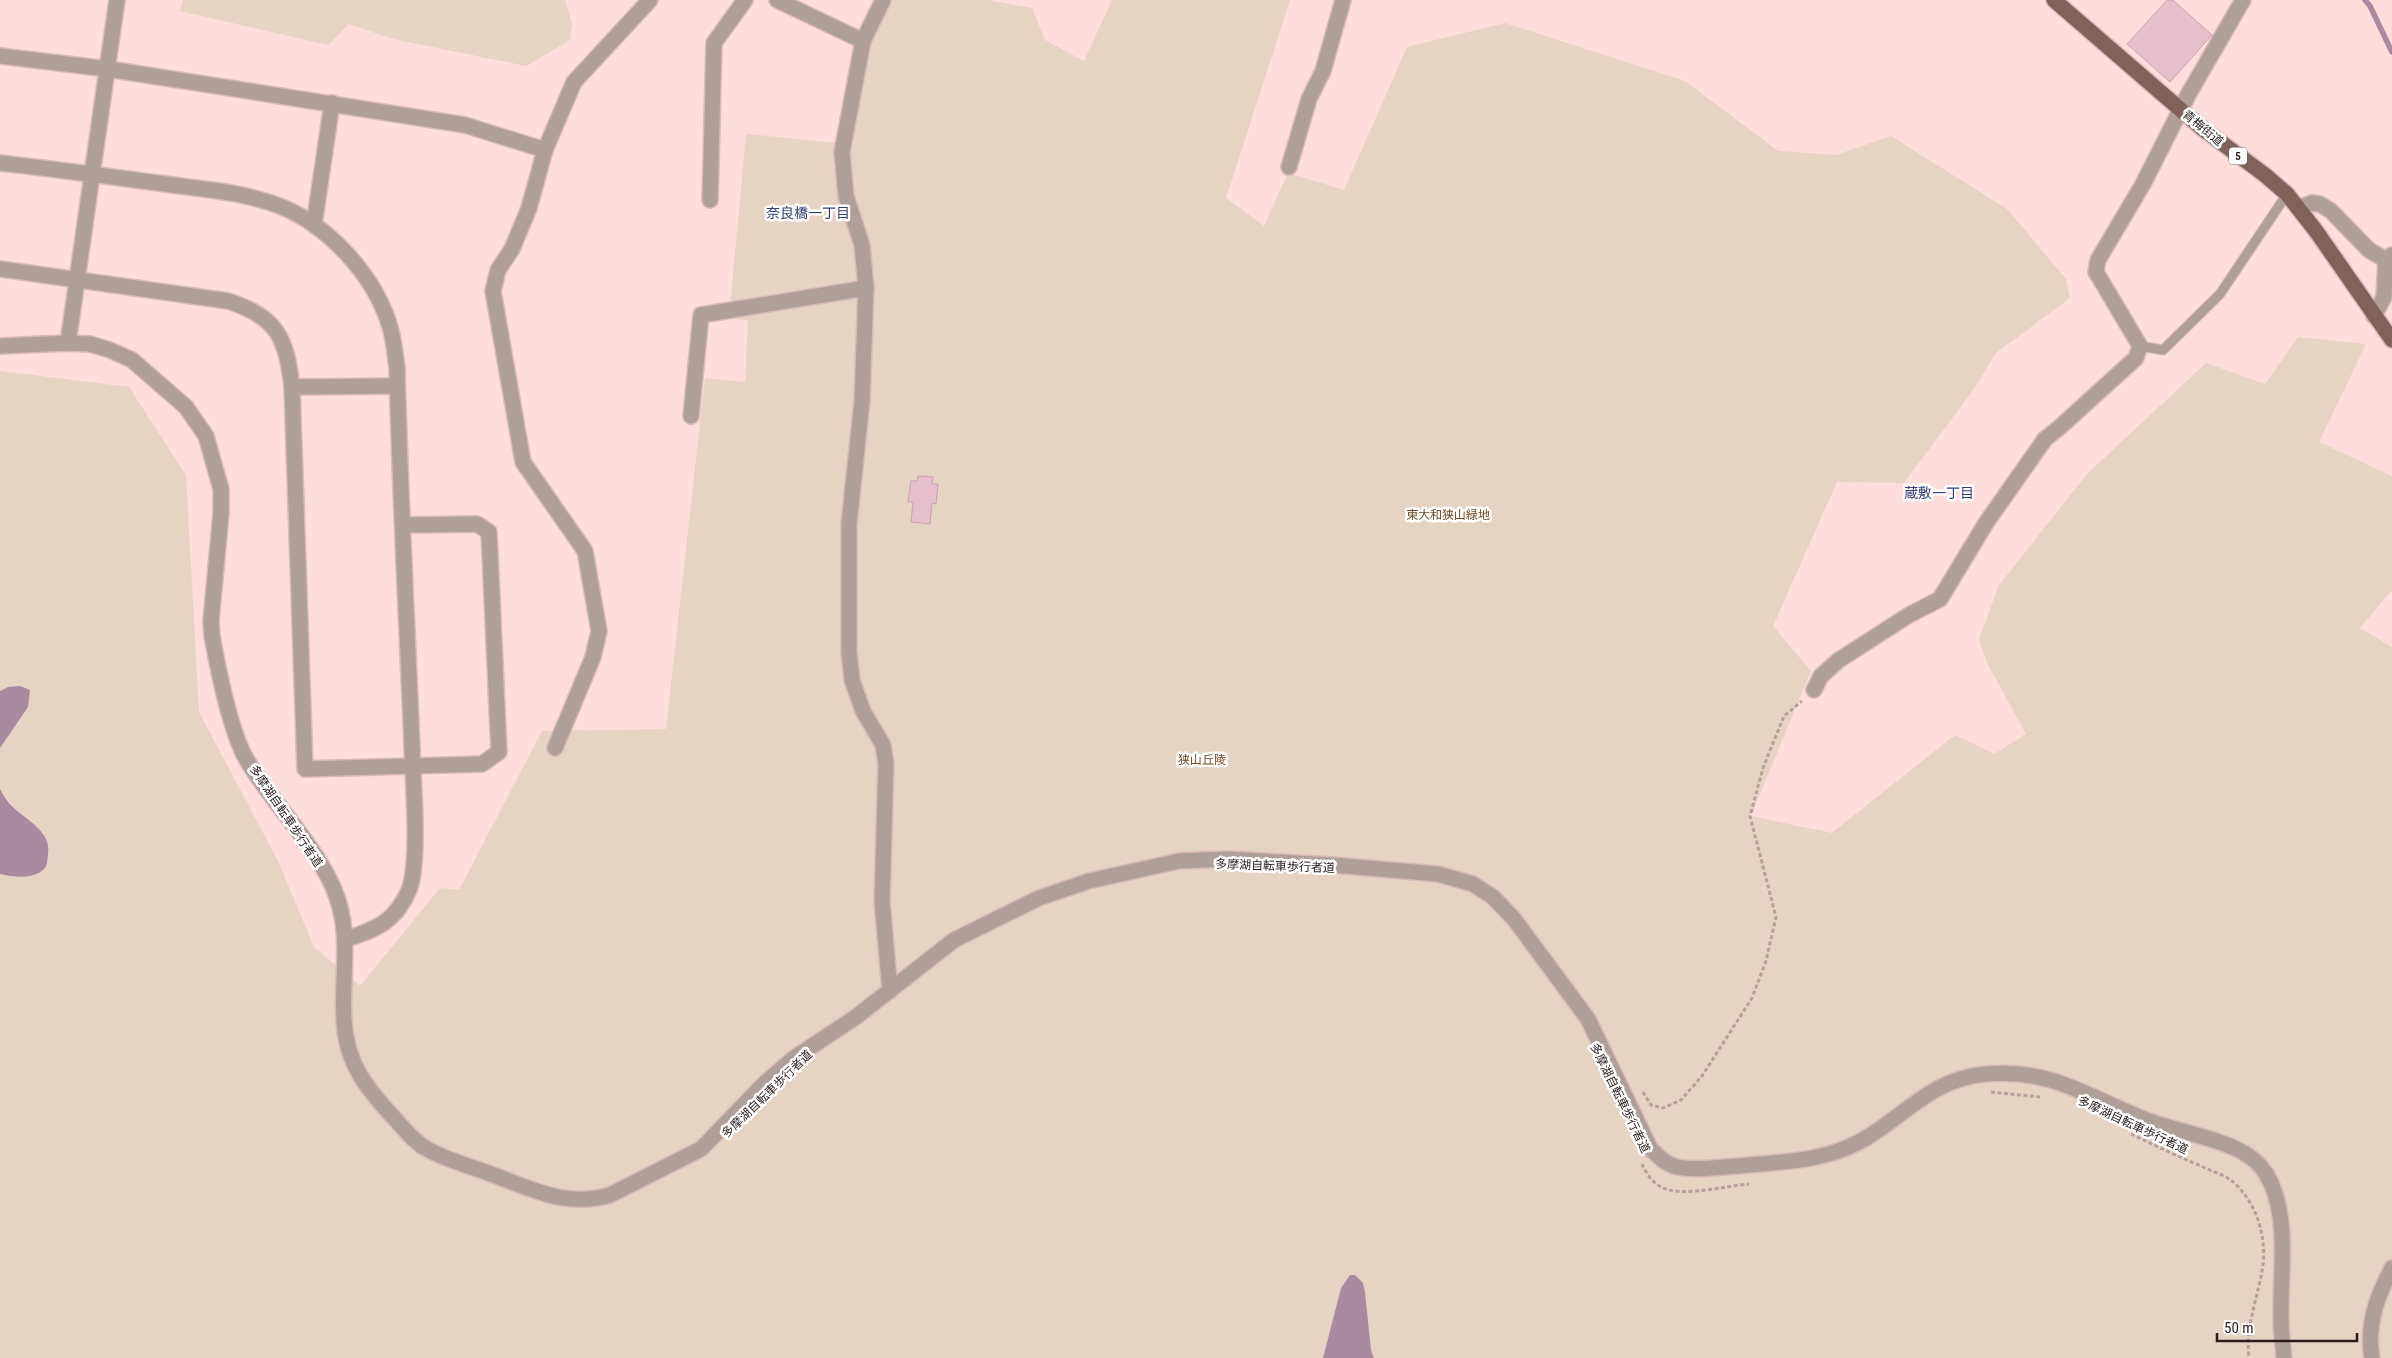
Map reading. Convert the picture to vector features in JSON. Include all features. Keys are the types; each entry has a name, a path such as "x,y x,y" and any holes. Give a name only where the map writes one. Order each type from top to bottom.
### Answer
{"main road":[{"name":"青梅街道","path":"2054,0 2181,111 2287,194 2299,208 2392,340"}],"street":[{"path":"68,343 118,0"},
{"path":"555,748 593,657 599,631 585,551 523,462 493,291 498,270 512,249 529,208 545,150 574,82 650,0"},
{"path":"710,200 714,43 745,0"},
{"path":"777,0 863,41"},
{"path":"883,0 863,41 842,152 846,196 862,245 866,288 862,401 849,531 849,652 852,680 863,711 883,745 886,764 882,901 890,991"},
{"path":"1289,167 1309,99 1323,71 1343,0"},
{"path":"1814,690 1821,676 1839,660 1909,615 1940,599 1986,523 2044,439 2060,427 2136,358 2140,346 2096,272 2098,260 2143,184 2188,95 2244,0"},
{"path":"0,56 108,69 465,125 545,150"},
{"path":"314,225 332,104"},
{"path":"0,163 253,198 280,206 314,225 351,258 368,280 379,300 390,327 397,386 414,862 410,889 390,918 372,931 346,939"},
{"path":"2299,208 2320,204 2331,211 2369,250 2389,258 2384,297 2374,316"},
{"path":"0,270 228,300 250,308 263,317 281,339 288,356 292,387 305,769 482,764 499,752 489,532 477,524 403,525"},
{"path":"691,416 701,314 866,288"},
{"path":"0,346 90,344 132,360 186,407 206,436 221,489 221,513 211,621 212,636 235,730 248,762 322,865 341,908 346,939 344,1020 348,1049 355,1069 370,1092 416,1141 426,1149 457,1162 565,1200 580,1200 610,1194 701,1149 765,1083 794,1058 856,1017 954,940 1039,898 1089,881 1134,869 1179,861 1228,859 1438,874 1473,884 1493,897 1514,919 1588,1019 1650,1148 1665,1162 1677,1167 1706,1168 1795,1160 1835,1152 1876,1132 1917,1099 1937,1088 1961,1079 1986,1074 2019,1074 2068,1084 2148,1120 2245,1153 2262,1167 2272,1184 2278,1204 2282,1240 2281,1321 2284,1358"},
{"path":"292,387 397,386"},
{"path":"2372,1358 2371,1323 2392,1268"}],"lane":[{"path":"2140,346 2164,350 2220,294 2287,194"}],"path":[{"path":"1642,1090 1651,1105 1663,1108 1681,1100 1702,1076 1752,998 1766,962 1776,917 1750,816 1763,768 1784,716 1814,690"},
{"path":"1985,1092 2045,1098"},
{"name":"多摩湖自転車歩行者道","path":"2124,1130 2230,1180 2248,1196 2261,1234 2264,1262 2258,1295 2250,1321 2249,1358"},
{"name":"多摩湖自転車歩行者道","path":"1641,1162 1655,1183 1666,1189 1700,1189 1755,1183"}],"green space":[{"path":"183,0 565,0 572,23 570,40 526,66 393,39 349,24 328,45 180,11"},
{"name":"狭山丘陵","path":"889,0 988,0 1032,8 1045,40 1084,61 1112,0 1290,0 1226,198 1264,226 1288,173 1344,190 1407,47 1505,23 1685,81 1778,151 1836,155 1891,136 2007,209 2066,279 2070,298 1996,353 1976,386 1904,483 1837,482 1773,626 1811,671 1751,816 1832,833 1955,735 1994,754 2026,734 1987,663 1979,639 1999,585 2088,473 2206,363 2265,384 2298,337 2366,344 2319,442 2392,476 2392,590 2360,628 2392,647 2392,1358 1374,1358 1371,1351 1363,1283 1355,1275 1350,1275 1341,1288 1323,1358 0,1358 0,874 28,877 47,865 48,858 37,826 13,807 0,789 0,748 30,691 15,687 0,691 0,371 129,387 186,475 199,712 278,861 314,947 360,986 440,888 459,890 542,731 666,729 705,378 745,382 748,320 729,319 746,134 846,144 860,60 869,50"}],"shaded area":[{"path":"20,686 30,690 28,707 0,748 0,691 8,687"},
{"path":"0,789 10,804 43,833 46,840 48,847 47,864 44,869 34,875 17,877 0,874"},
{"path":"1350,1275 1355,1275 1363,1283 1371,1350 1374,1358 1323,1358 1341,1288"}],"building":[{"path":"2167,0 2173,0 2212,35 2170,82 2127,44"},
{"path":"918,476 933,477 932,484 938,484 936,504 932,503 930,524 911,522 913,502 908,502 911,481 917,481"}],"waterway":[{"path":"2365,0 2370,6 2392,52"}],"district":[{"name":"奈良橋一丁目","path":"808,213"},
{"name":"蔵敷一丁目","path":"1939,493"}],"park label":[{"name":"東大和狭山緑地","path":"1448,515"}]}
